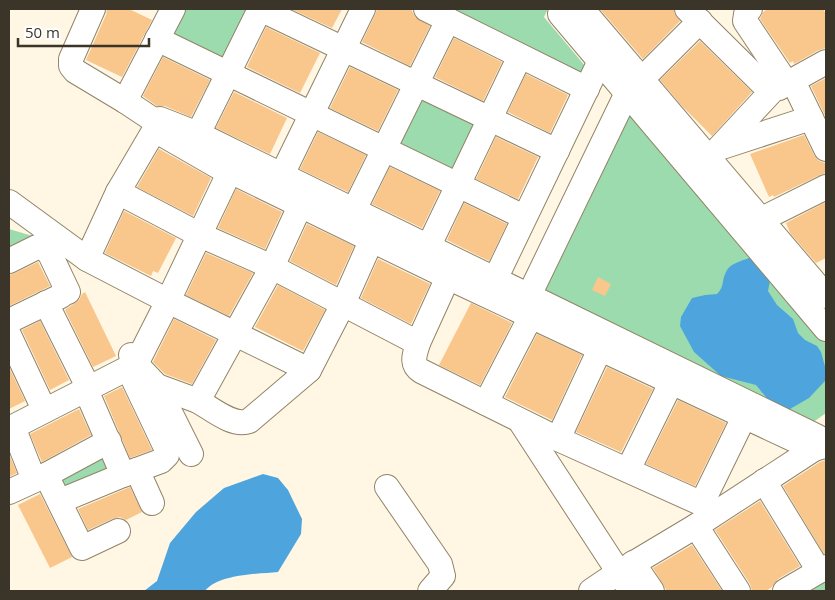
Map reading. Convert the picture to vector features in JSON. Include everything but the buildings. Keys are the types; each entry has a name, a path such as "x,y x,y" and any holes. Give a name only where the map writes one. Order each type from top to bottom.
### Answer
{"street":[{"path":"93,9 71,59 70,66 75,71 125,101 155,125 166,137 230,161 491,287 600,349 744,417 821,441"},
{"path":"198,134 260,9 557,150"},
{"path":"338,46 348,9"},
{"path":"272,181 338,46 363,9"},
{"path":"426,9 587,89"},
{"path":"560,9 560,14 600,61 634,86 706,158 822,282"},
{"path":"582,9 634,86"},
{"path":"750,9 746,14 746,21 784,86 810,118 825,145"},
{"path":"125,101 158,39 167,11"},
{"path":"486,403 527,308 634,86 693,15 784,86"},
{"path":"350,220 448,20"},
{"path":"158,39 524,217"},
{"path":"424,255 520,56"},
{"path":"491,287 600,61"},
{"path":"706,158 784,86 826,62"},
{"path":"706,158 810,118"},
{"path":"87,259 118,192 160,119 198,134 230,161"},
{"path":"706,158 826,329"},
{"path":"10,424 132,363 230,161"},
{"path":"272,181 300,206 350,220 371,240 424,255 448,277 491,287"},
{"path":"762,219 826,187"},
{"path":"118,192 195,232 272,267 418,344"},
{"path":"9,202 87,259 309,370"},
{"path":"198,401 272,267 300,206"},
{"path":"157,386 198,401 230,419 243,423 249,421 309,370 343,304 371,240"},
{"path":"9,261 37,247 43,247 75,288 9,322"},
{"path":"448,277 418,344 414,359 418,369 558,439 710,507 764,481 821,441"},
{"path":"46,303 109,441 152,503"},
{"path":"527,308 821,441"},
{"path":"9,336 40,401"},
{"path":"558,439 600,349"},
{"path":"132,363 157,386 191,454"},
{"path":"60,501 164,460 167,455 132,363"},
{"path":"628,470 671,383"},
{"path":"10,424 40,401 85,385"},
{"path":"591,591 628,575 696,526 710,507 744,417"},
{"path":"520,420 628,575 652,591"},
{"path":"10,424 40,477 60,501 82,548 118,531"},
{"path":"9,492 109,441"},
{"path":"764,481 823,569 785,591"},
{"path":"387,488 440,564 443,576 430,591"},
{"path":"696,526 738,591"}],"green space":[{"path":"176,9 252,9 227,70 162,39"},
{"path":"441,9 548,9 544,17 586,67 582,77"},
{"path":"419,89 485,120 456,179 390,147"},
{"path":"630,105 826,339 826,413 812,423 538,293"},
{"path":"9,229 36,237 9,251"},
{"path":"110,438 124,468 61,498 47,469"},
{"path":"826,568 826,591 790,591"}],"water":[{"path":"749,258 757,260 771,276 768,291 777,305 793,319 798,333 805,340 817,346 821,352 826,370 825,381 809,398 790,409 775,408 756,385 721,376 694,352 680,326 681,317 692,298 717,294 721,289 728,269 736,263"},
{"path":"263,474 278,478 288,490 302,519 301,534 278,572 229,578 211,585 205,591 144,591 157,581 170,543 196,512 224,488"}]}
